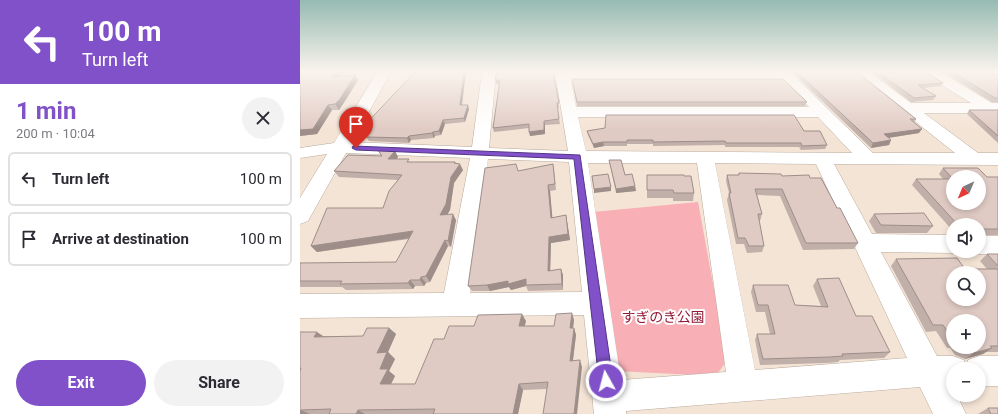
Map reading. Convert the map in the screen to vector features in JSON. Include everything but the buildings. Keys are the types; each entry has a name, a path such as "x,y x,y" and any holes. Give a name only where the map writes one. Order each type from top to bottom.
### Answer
{"street":[{"path":"300,216 340,147 369,91"},
{"path":"455,303 480,153 487,91"},
{"path":"566,91 578,157 609,405 743,386 941,371"},
{"path":"801,91 868,158"},
{"path":"886,91 973,158"},
{"path":"964,91 994,108"},
{"path":"908,108 994,108"},
{"path":"570,112 822,112"},
{"path":"300,153 340,147 578,157 998,158"},
{"path":"705,158 743,386"},
{"path":"822,158 865,243 941,371 950,414"},
{"path":"865,243 946,244"},
{"path":"986,244 998,245"},
{"path":"300,306 455,303 597,303"},
{"path":"986,371 998,371"}],"green space":[{"name":"すぎのき公園","path":"698,202 727,360 716,376 616,371 593,212"}],"route":[{"path":"356,148 578,157 606,381"}]}
